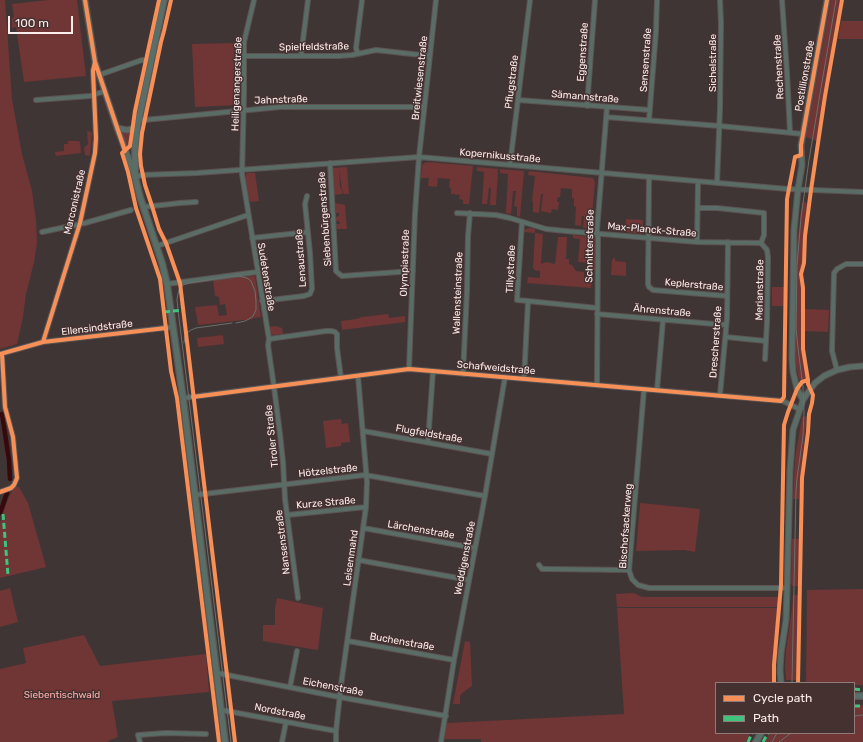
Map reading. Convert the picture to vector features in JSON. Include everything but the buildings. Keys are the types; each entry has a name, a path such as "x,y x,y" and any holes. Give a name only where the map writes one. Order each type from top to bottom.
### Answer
{"main road":[{"path":"164,0 137,128 134,160 135,177 157,246 167,284 183,398 225,742"}],"street":[{"path":"85,0 95,62 135,177"},
{"name":"Heiligenangerstraße","path":"242,170 244,39 254,0"},
{"path":"300,56 308,0"},
{"path":"358,54 356,48 362,0"},
{"name":"Breitwiesenstraße","path":"419,157 436,0"},
{"name":"Pflugstraße","path":"510,165 530,0"},
{"name":"Eggenstraße","path":"588,106 595,0"},
{"name":"Sensenstraße","path":"649,120 657,0"},
{"name":"Sichelstraße","path":"720,0 720,126"},
{"name":"Rechenstraße","path":"782,0 790,132"},
{"name":"Postillionstraße","path":"802,400 797,389 793,372 792,358 794,230 802,165 802,134 827,0"},
{"name":"Spielfeldstraße","path":"244,56 339,56 376,50 430,56"},
{"path":"99,75 142,60 151,60"},
{"name":"Marconistraße","path":"43,342 80,223 96,146 93,71 95,62"},
{"path":"36,100 90,96 104,91"},
{"name":"Sämannstraße","path":"518,100 650,110"},
{"name":"Jahnstraße","path":"139,119 144,120 280,107 424,107"},
{"name":"Schnitterstraße","path":"597,384 597,230 607,107"},
{"name":"Sämannstraße","path":"606,117 802,134"},
{"path":"717,183 720,126"},
{"path":"117,128 127,130 137,128"},
{"name":"Kopernikusstraße","path":"135,177 142,175 197,173 419,157 698,182 863,192"},
{"name":"Olympiastraße","path":"409,369 419,157"},
{"name":"Siebenbürgenstraße","path":"330,163 336,271 342,276 413,271"},
{"name":"Sudetenstraße","path":"242,170 274,387"},
{"name":"Keplerstraße","path":"649,177 649,287 653,290 728,296"},
{"path":"697,242 698,182"},
{"name":"Lenaustraße","path":"262,300 304,296 310,294 312,289 308,232 304,204 307,196"},
{"path":"144,208 196,202"},
{"path":"698,208 717,208 764,213 764,235 761,243 728,242"},
{"path":"42,232 85,223 131,210"},
{"name":"Max-Planck-Straße","path":"457,213 496,215 546,229 697,242 728,242"},
{"name":"Wallensteinstraße","path":"463,374 470,213"},
{"path":"157,246 248,215"},
{"name":"Tillystraße","path":"522,222 517,300 528,301 524,379"},
{"path":"252,238 308,232"},
{"name":"Drescherstraße","path":"720,395 726,337 728,242"},
{"name":"Merianstraße","path":"761,243 767,250 768,257 765,359"},
{"path":"837,370 832,351 834,273 837,269 846,264 863,264"},
{"path":"167,284 258,272"},
{"path":"528,301 598,308"},
{"name":"Ährenstraße","path":"597,314 726,325"},
{"path":"657,390 663,320"},
{"name":"Ellensindstraße","path":"1,354 43,342 173,327"},
{"path":"268,339 332,331 335,332 337,334 337,348 341,378"},
{"path":"726,337 766,341"},
{"path":"1,354 5,408 13,437 17,478 11,488 2,492"},
{"path":"781,682 780,659 786,620 790,457 793,430 802,400 816,382 824,376 837,370 863,366"},
{"name":"Schafweidstraße","path":"183,398 409,369 783,401 799,409"},
{"path":"428,442 434,371"},
{"name":"Leisenmahd","path":"336,742 339,697 366,508 367,482 358,376"},
{"name":"Weddigenstraße","path":"441,742 454,660 485,496 505,377"},
{"name":"Tiroler Straße","path":"274,387 283,462 284,484"},
{"name":"Bischofsackerweg","path":"644,389 629,570 632,579 638,585 649,588 787,588"},
{"name":"Flugfeldstraße","path":"363,431 492,454"},
{"name":"Hötzelstraße","path":"195,494 366,475 485,496"},
{"name":"Nansenstraße","path":"284,484 298,598"},
{"name":"Kurze Straße","path":"287,515 366,508"},
{"name":"Lärchenstraße","path":"363,528 475,548"},
{"path":"358,560 469,580"},
{"path":"539,565 542,569 629,570"},
{"name":"Buchenstraße","path":"348,640 454,660"},
{"path":"290,687 297,651"},
{"name":"Eichenstraße","path":"217,673 446,716"},
{"name":"Nordstraße","path":"221,710 336,731"},
{"path":"282,742 286,722"},
{"path":"140,742 138,735 206,734"}],"green space":[{"path":"0,0 5,0 12,99 22,154 32,191 36,220 37,243 17,344 0,349"},
{"path":"48,0 77,0 86,76 24,82 16,27 12,28 12,18 14,17 12,4"},
{"path":"831,0 840,0 817,141 806,137"},
{"path":"841,21 863,21 863,39 838,39"},
{"path":"234,43 237,105 195,107 192,44"},
{"path":"87,131 92,133 89,156 85,155 84,148 88,144"},
{"path":"131,133 130,152 128,152 122,134"},
{"path":"68,141 80,142 81,153 56,156 55,152 64,151 64,144 68,144"},
{"path":"428,162 473,166 469,204 463,204 463,200 459,199 460,195 451,194 451,188 449,188 450,179 438,178 437,187 428,186 429,178 421,178 421,175 422,166 424,163"},
{"path":"347,167 349,194 344,194 342,190 339,169 340,186 343,194 334,195 333,168"},
{"path":"477,167 498,169 496,205 490,205 491,188 489,188 487,204 482,204 484,172 477,171"},
{"path":"500,169 524,171 520,217 517,216 517,207 514,206 516,191 513,191 511,214 506,213 508,174 500,173"},
{"path":"529,171 593,178 595,182 591,226 589,228 583,228 584,216 582,216 581,226 575,225 576,207 574,206 574,198 572,198 572,189 561,188 560,197 558,197 557,202 559,202 558,210 552,209 551,213 541,211 543,194 541,194 539,213 533,212 532,201 535,176 528,175"},
{"path":"255,173 259,201 251,202 249,199 246,174"},
{"path":"802,202 808,203 800,271 800,282 802,287 802,342 806,379 799,380 795,360 795,283 796,252"},
{"path":"335,203 345,205 347,229 337,229 336,224 340,224 339,221 336,221 336,217 339,216 339,213 336,213"},
{"path":"626,219 643,220 642,234 625,232"},
{"path":"529,228 535,229 535,233 524,232 524,230"},
{"path":"535,233 543,234 541,264 546,262 555,264 558,237 567,237 566,259 569,259 569,264 572,265 576,271 584,272 584,277 592,278 591,288 527,283 528,277 540,278 540,271 534,270 533,268"},
{"path":"573,235 594,238 596,240 596,271 591,270 591,263 578,262 580,239 573,238"},
{"path":"613,258 615,258 615,261 626,262 626,276 611,275"},
{"path":"255,276 261,317 198,325 195,307 217,305 219,316 227,315 225,304 220,305 219,297 215,296 213,279"},
{"path":"772,287 784,287 784,306 772,306"},
{"path":"805,309 829,310 828,332 804,331"},
{"path":"388,314 389,318 405,316 405,322 342,330 341,321"},
{"path":"276,326 282,328 283,334 269,334 268,327"},
{"path":"223,335 224,344 198,347 197,338"},
{"path":"807,416 799,499 793,499 795,458 802,417"},
{"path":"341,419 342,424 348,423 350,442 341,443 341,446 326,448 323,421"},
{"path":"14,487 19,487 28,503 46,567 0,578 0,523"},
{"path":"640,503 700,509 695,552 684,550 636,551"},
{"path":"792,539 799,539 798,586 792,586 791,583"},
{"path":"10,588 18,622 0,627 0,591"},
{"path":"863,589 863,685 855,685 855,682 806,682 807,590"},
{"path":"634,593 642,597 779,597 779,607 617,607 616,594"},
{"path":"793,595 798,595 797,680 786,680 786,651"},
{"path":"277,598 323,608 318,650 263,641 263,625 275,625 275,608"},
{"path":"617,608 778,608 772,666 773,682 715,682 715,734 750,734 746,742 481,742 481,739 444,739 447,723 624,714"},
{"name":"Siebentischwald","path":"84,635 100,666 206,654 209,692 112,701 118,737 108,742 0,742 0,669 26,663 23,648"},
{"path":"465,641 470,642 472,686 461,694 460,704 453,704"},
{"path":"855,705 863,705 863,742 764,742 769,734 855,734"}],"waterway":[{"path":"2,414 9,460 10,479"},
{"path":"0,513 7,493"}],"tram line":[{"path":"792,682 796,491 803,436 804,413 803,387 796,328 797,265 801,218 809,160 836,0"},
{"path":"231,742 178,310 177,299 179,290 183,285 189,283 234,276 247,278 251,281 255,291 256,310 253,316 249,319 236,323"},
{"path":"184,343 185,336 191,330 232,323"},
{"path":"855,716 863,715"},
{"path":"772,742 776,734"},
{"path":"779,742 790,734"}],"marked path":[{"path":"164,312 183,310"},
{"path":"3,514 8,575"},
{"path":"855,689 863,690"},
{"path":"855,706 863,706"},
{"path":"748,742 752,734"},
{"path":"763,742 767,734"}],"cycle path":[{"path":"85,0 95,62 125,151"},
{"path":"159,0 135,111 130,146 122,153 136,208 160,279 171,371 177,398 219,742"},
{"path":"171,0 142,133 140,154 141,166 145,185 159,229 166,243 180,283 235,742"},
{"path":"193,397 409,369 781,401 784,397 787,199 795,157 801,155 801,145 827,0"},
{"path":"798,682 802,478 809,414 813,395 808,384 803,349 803,288 801,274 804,263 805,236 825,96 842,0"},
{"path":"43,342 80,223 95,153 96,138 93,71 95,62"},
{"path":"0,354 43,342 166,328"},
{"path":"0,492 11,488 17,478 13,437 5,407 2,354"},
{"path":"774,682 774,665 781,585 784,425 797,389 802,382 808,380"}]}
